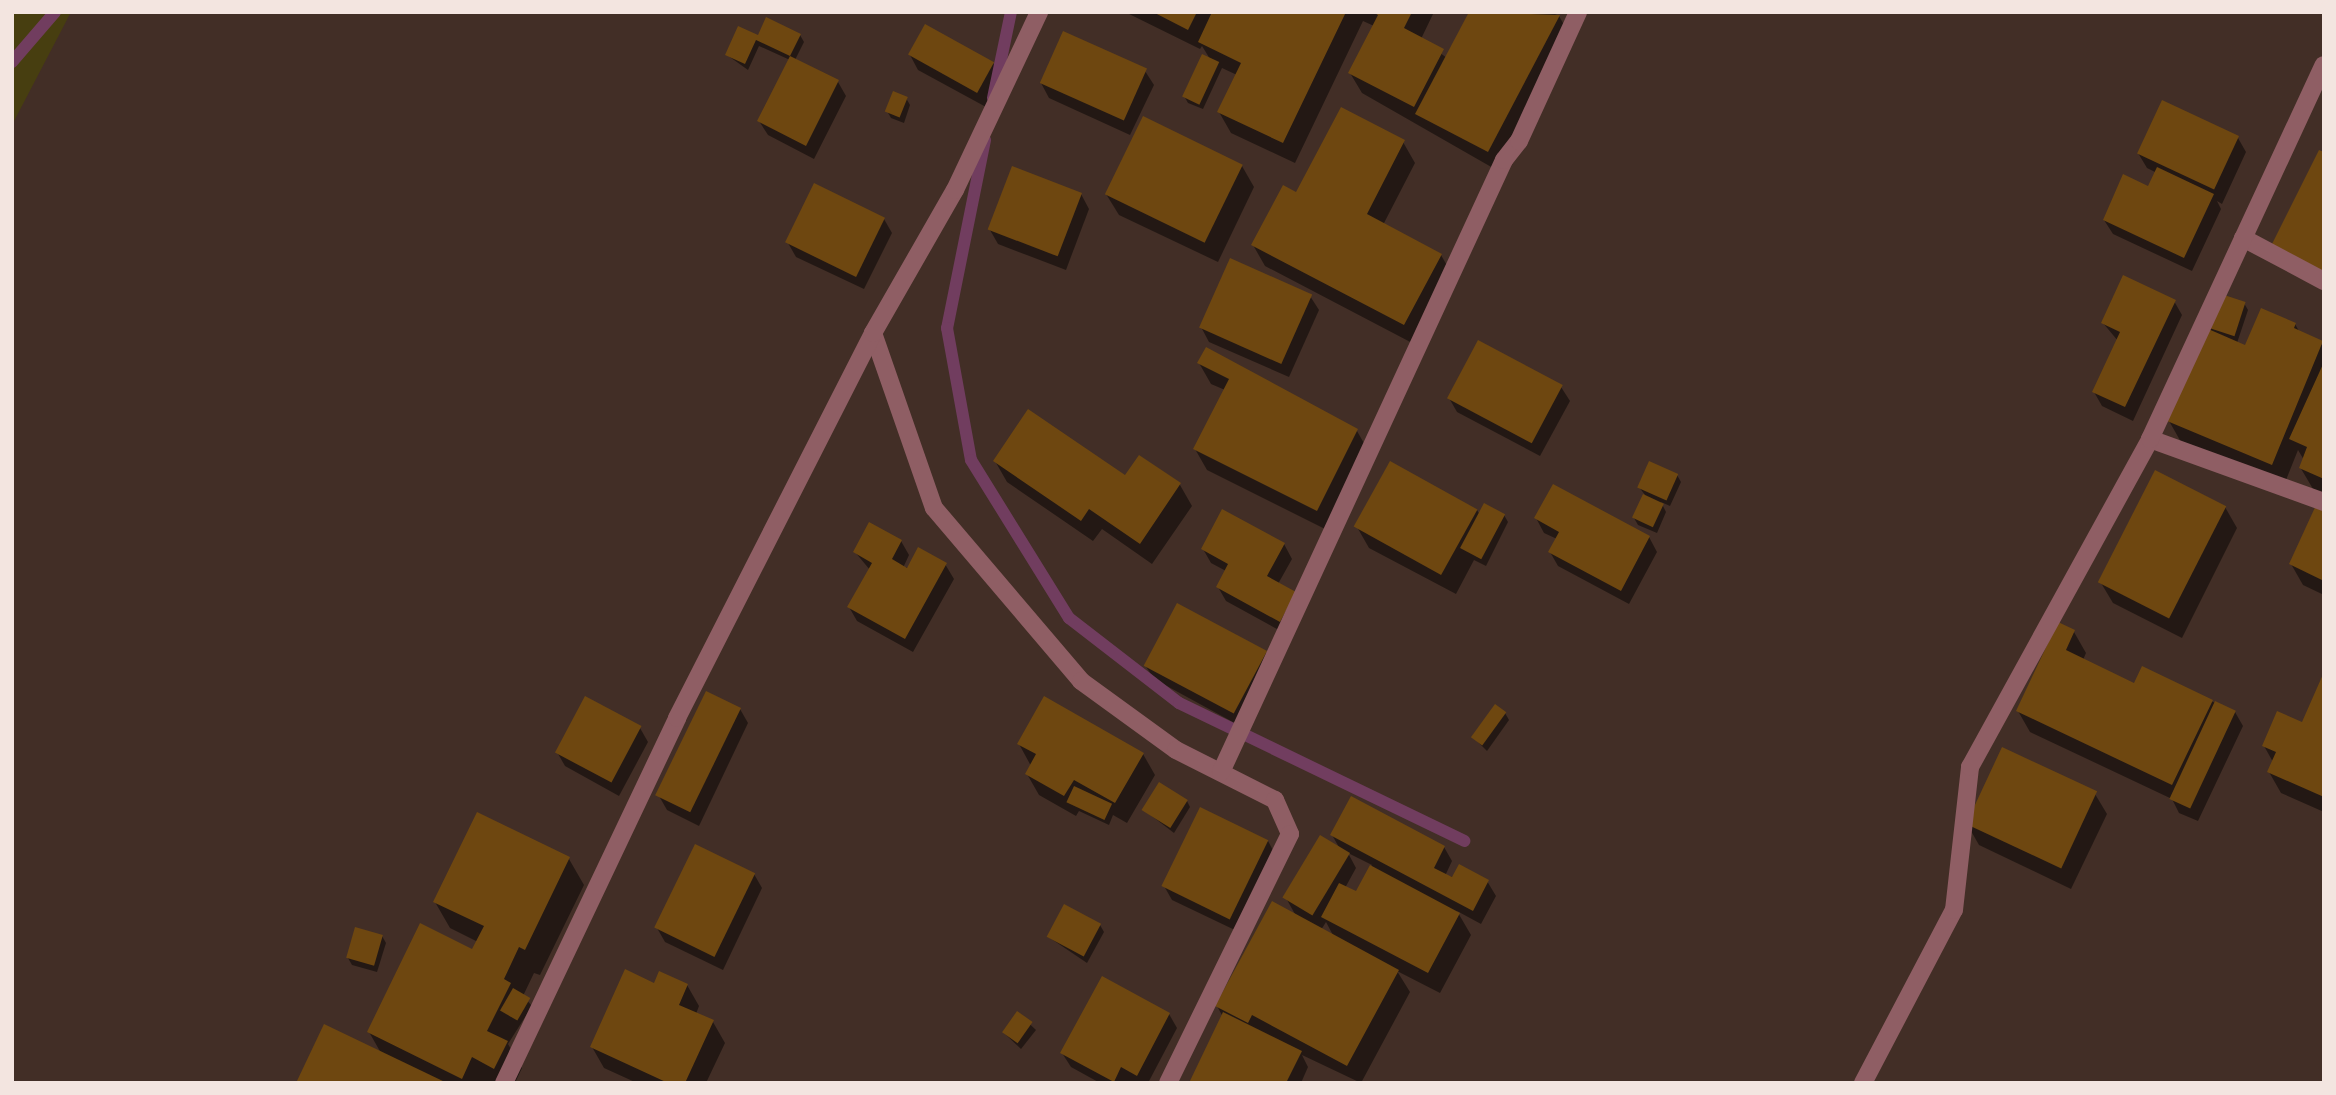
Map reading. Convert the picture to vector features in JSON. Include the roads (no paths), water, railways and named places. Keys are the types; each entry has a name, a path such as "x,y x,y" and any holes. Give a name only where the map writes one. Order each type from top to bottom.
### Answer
{"street":[{"path":"503,1083 677,718 873,333 955,190 1027,43 1039,12"},
{"path":"1221,772 1504,160 1519,141 1578,12"},
{"path":"1863,1083 1954,910 1970,767 2150,439 2324,65"},
{"path":"2243,238 2324,281"},
{"path":"873,333 934,508 1081,681 1176,750 1275,800 1290,834 1168,1083"},
{"path":"2150,439 2324,502"}],"waterway":[{"path":"12,62 55,12"},
{"path":"993,98 1011,12"},
{"path":"985,140 947,328 971,460 1069,618 1179,703 1464,841"}]}
